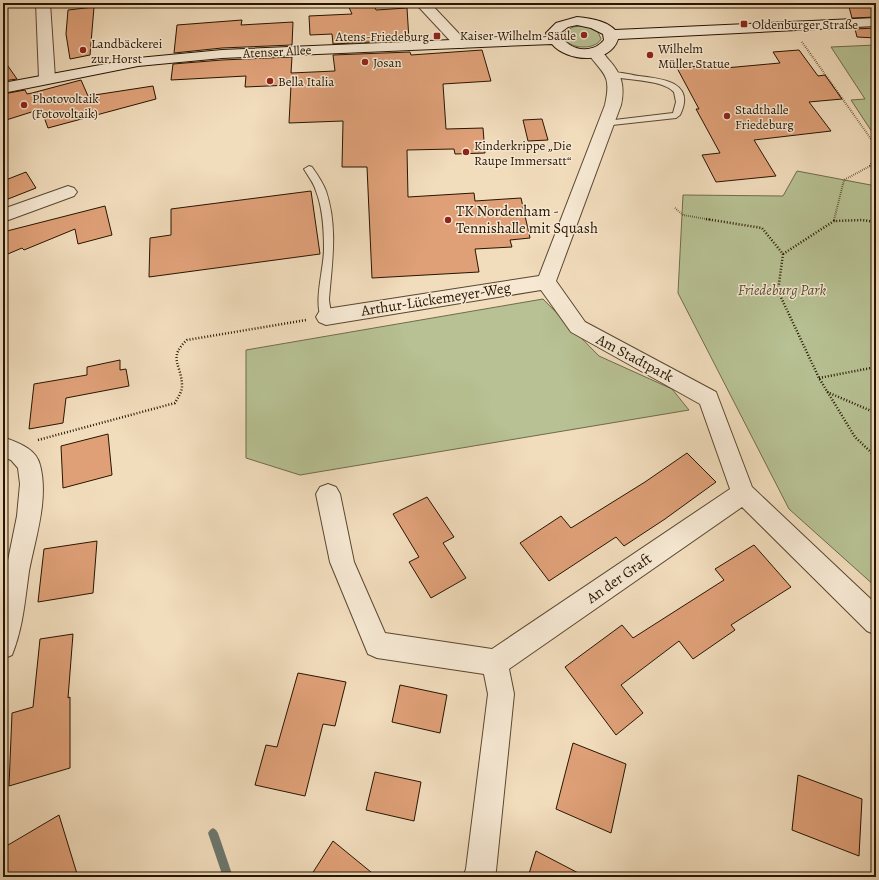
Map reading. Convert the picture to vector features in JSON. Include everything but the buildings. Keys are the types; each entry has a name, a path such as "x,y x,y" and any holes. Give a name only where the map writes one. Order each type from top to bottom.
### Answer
{"street":[{"path":"43,3 47,78"},
{"path":"422,3 461,44"},
{"path":"575,14 598,24 606,29 610,35 611,40 608,45 594,52 581,53 568,50 558,45 554,40 553,33 556,28 575,14"},
{"path":"610,35 876,22"},
{"name":"Atenser Allee","path":"3,88 47,78 138,62 222,54 554,40"},
{"path":"546,282 606,124 616,90 614,75 594,52"},
{"path":"3,216 68,192"},
{"name":"Arthur-Lückemeyer-Weg","path":"326,317 546,282"},
{"name":"Am Stadtpark","path":"546,282 578,327 709,398 743,493 876,622"},
{"path":"3,646 12,612 17,572 28,516 31,484 29,465 11,450"},
{"name":"An der Graft","path":"495,664 743,493"},
{"path":"328,494 342,562 377,645 495,664 501,694 481,871 478,877"}],"lane":[{"path":"606,124 676,114 680,107 680,98 676,88 664,83 614,75"},
{"path":"309,169 321,190 327,217 329,250 324,301 326,317"}],"path":[{"path":"790,26 876,146"},
{"path":"834,221 844,180 870,166 876,154"},
{"path":"870,166 876,168"},
{"path":"675,208 683,215 762,228 783,254 778,291 827,392 855,437 876,457"},
{"path":"783,254 834,221 862,220 876,222"},
{"path":"11,450 35,441 176,403 181,396 182,389 175,354 179,345 187,340 326,317"},
{"path":"819,378 876,366"},
{"path":"827,392 876,413"}],"green space":[{"path":"573,27 588,27 598,32 601,39 598,43 592,46 579,47 568,42 565,38 565,32"},
{"path":"876,45 876,138 851,100 865,99 831,47"},
{"name":"Friedeburg Park","path":"797,171 876,186 876,587 789,509 678,293 683,195 783,196"},
{"path":"543,299 599,356 672,389 689,410 300,475 246,458 246,350"}],"waterway":[{"path":"213,833 228,877"}],"place":[{"name":"Oldenburger Straße","path":"744,24"},
{"name":"Kaiser-Wilhelm-Säule","path":"584,35"},
{"name":"Atens-Friedeburg","path":"437,36"},
{"name":"Landbäckerei zur Horst","path":"83,50"},
{"name":"Wilhelm Müller Statue","path":"650,55"},
{"name":"Josan","path":"365,62"},
{"name":"Bella Italia","path":"270,81"},
{"name":"Photovoltaik (Fotovoltaik)","path":"24,105"},
{"name":"Stadthalle Friedeburg","path":"727,116"},
{"name":"Kinderkrippe „Die Raupe Immersatt“","path":"466,152"},
{"name":"TK Nordenham - Tennishalle mit Squash","path":"448,220"}]}
